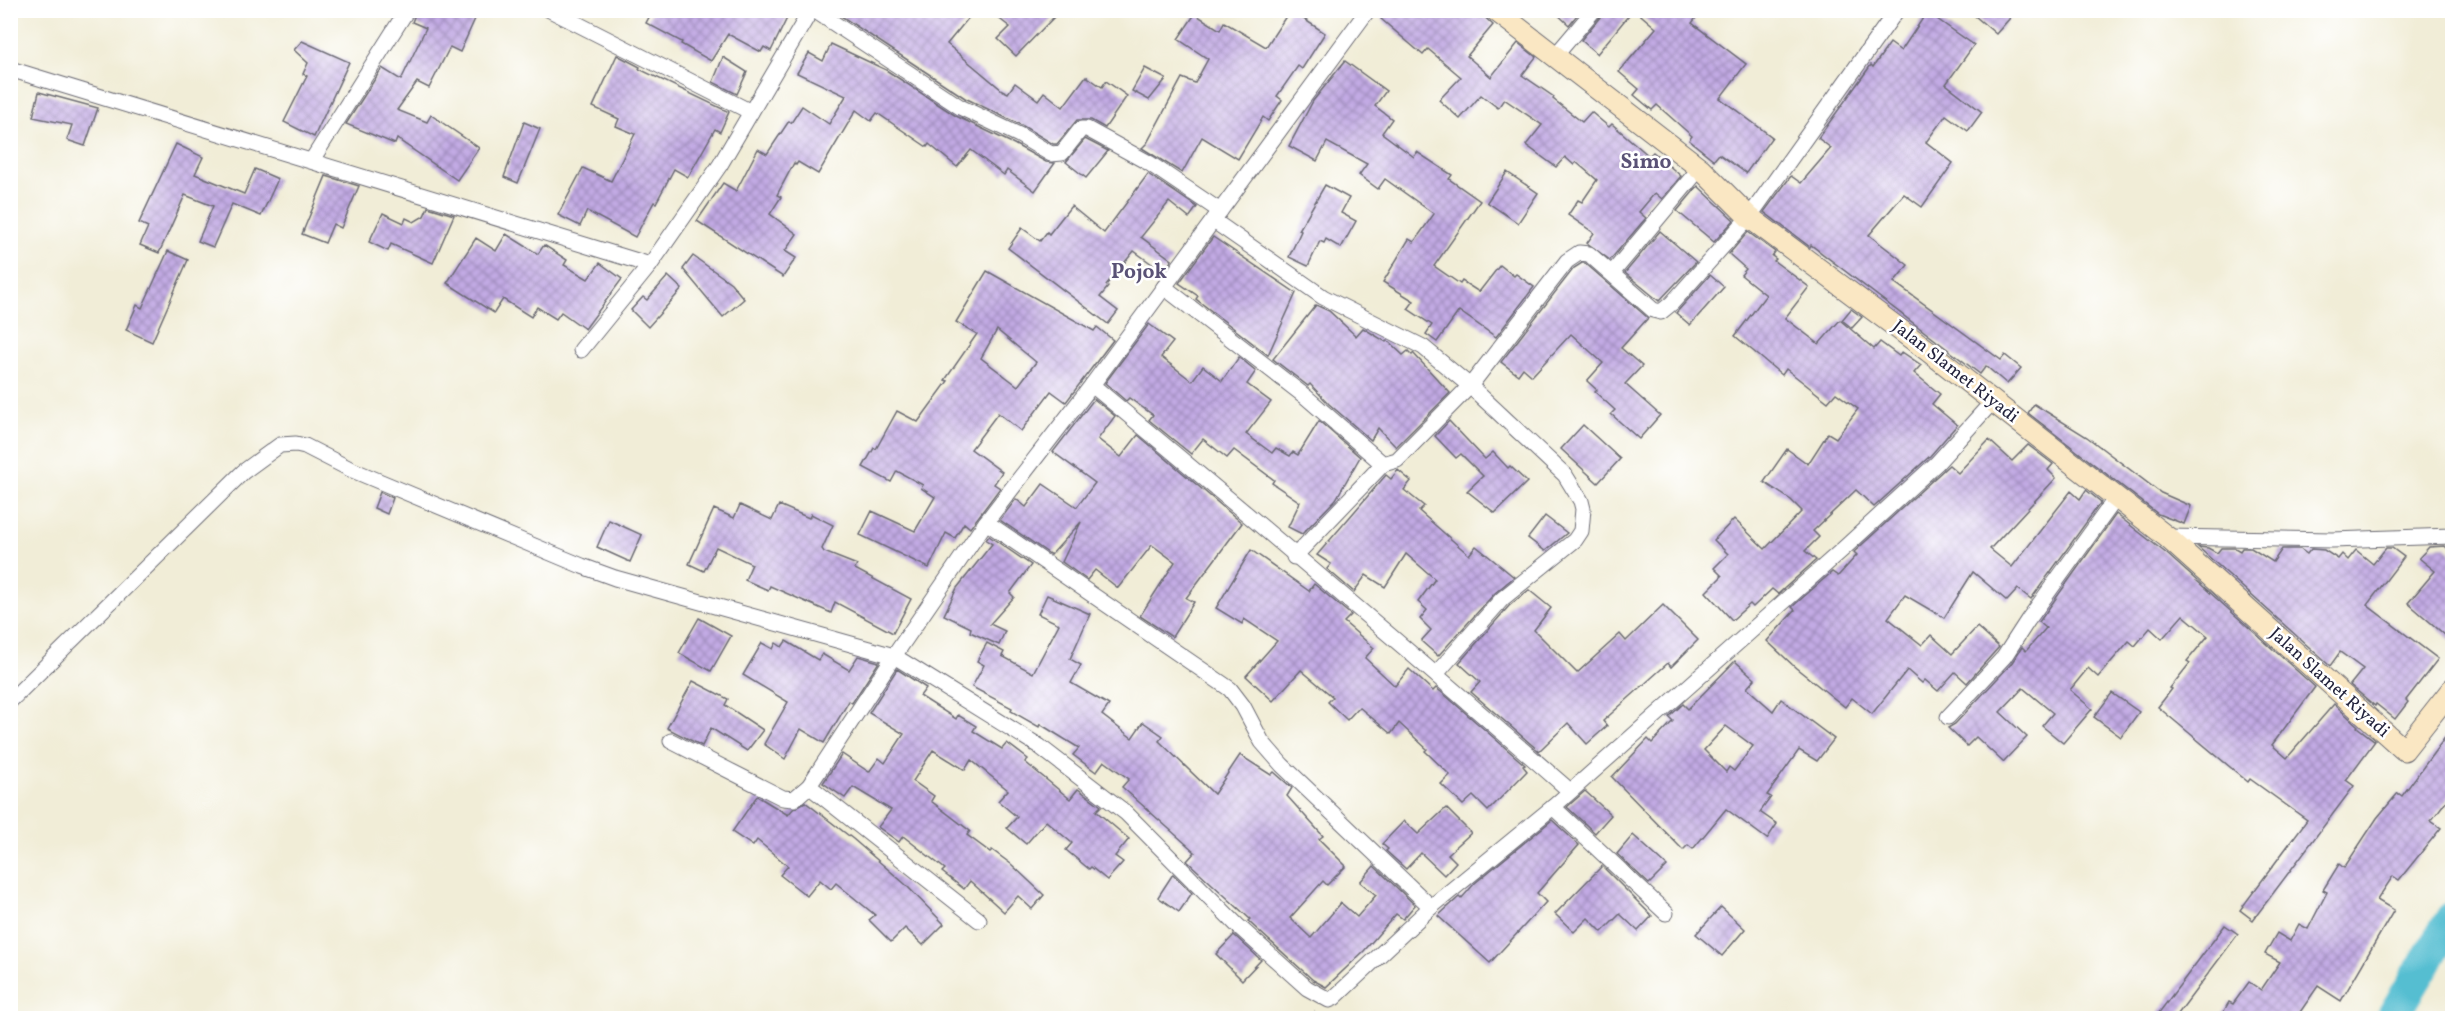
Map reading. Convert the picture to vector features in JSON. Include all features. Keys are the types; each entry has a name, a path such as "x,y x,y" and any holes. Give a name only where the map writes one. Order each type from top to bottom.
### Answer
{"street":[{"path":"312,160 407,10"},
{"path":"550,10 751,112"},
{"path":"581,350 650,265 720,165 813,10 960,107 1019,135 1052,154 1058,155 1065,151 1084,127 1149,163 1323,297 1423,347 1470,386 1565,475 1581,501 1584,519 1581,531 1575,540 1503,599 1436,674"},
{"path":"671,741 783,798 789,800 799,797 809,786 986,522 1092,385 1368,10"},
{"name":"Jalan Slamet Riyadi","path":"1495,10 1700,168 1749,217 1993,401 2168,537 2404,750 2452,689"},
{"path":"1555,56 1594,10"},
{"path":"1294,556 1383,464 1397,460 1470,386 1567,261 1575,255 1589,254 1613,272 1645,305 1656,312 1661,312 1672,303 1749,217 1897,10"},
{"path":"10,69 650,265"},
{"path":"1613,272 1700,168"},
{"path":"1164,287 1306,397 1383,464"},
{"path":"1092,385 1436,674 1570,792"},
{"path":"10,701 243,472 274,448 286,444 305,446 350,469 615,578 894,656 1039,746 1126,813 1237,925 1307,988 1323,999 1334,999 1431,908 1553,807 1859,534 1937,463 1993,401"},
{"path":"1948,717 2004,657 2116,498"},
{"path":"986,522 1230,689 1243,706 1262,742 1282,765 1431,908"},
{"path":"2168,537 2332,540 2452,536"},
{"path":"809,786 979,920"},
{"path":"1553,807 1666,913"}],"building":[{"path":"417,10 479,10 460,52 450,47 429,88 417,82 397,110 427,122 431,115 479,148 457,180 397,139 395,144 346,124 382,68 401,80 426,28 412,22"},
{"path":"653,10 777,10 788,16 771,51 764,47 761,52 728,34 711,61 646,23"},
{"path":"832,10 975,10 947,44 1002,90 1008,93 1015,83 1038,100 1044,92 1063,107 1086,76 1102,87 1106,81 1127,96 1105,128 1091,120 1077,120 1057,144 1053,144 1023,126 965,98"},
{"path":"988,10 1047,10 1054,17 1016,56 998,39 1010,27"},
{"path":"1290,10 1325,33 1302,69 1298,66 1277,96 1282,100 1268,121 1263,117 1238,159 1202,137 1182,173 1142,148 1147,143 1182,78 1195,83 1208,59 1178,39 1195,14 1220,30 1224,22 1266,47"},
{"path":"1388,10 1477,10 1493,25 1467,56 1491,77 1518,43 1536,57 1522,75 1554,97 1553,99 1582,122 1591,112 1609,127 1612,124 1649,156 1653,152 1681,176 1662,199 1655,193 1639,212 1646,218 1610,260 1587,243 1594,233 1568,215 1578,200 1582,202 1597,180 1576,162 1574,165 1565,157 1556,167 1526,145 1542,125 1504,99 1498,108 1481,95 1460,119 1439,100 1461,77 1428,49 1423,55 1381,19"},
{"path":"1553,10 1581,10 1569,25"},
{"path":"1604,10 1633,10 1597,54 1581,40"},
{"path":"1635,10 1702,10 1692,23 1746,64 1720,98 1772,137 1746,173 1719,154 1714,160 1689,140 1692,136 1657,105 1652,110 1634,95 1639,89 1619,72 1656,28"},
{"path":"1968,10 2001,10 2010,18 1996,34"},
{"path":"1927,12 1974,45 1946,84 1982,112 1968,131 1946,115 1926,142 1953,163 1922,207 1904,194 1869,235 1908,265 1894,282 2001,360 2005,355 2021,368 2007,384 1986,366 1980,374 1811,245 1810,247 1764,212 1791,176 1801,183 1831,148 1818,138 1871,65 1873,67 1890,43 1901,51"},
{"path":"302,41 349,62 314,137 284,122 307,76 303,74 308,63 294,50"},
{"path":"831,44 886,70 956,116 1046,162 1055,163 1035,191 1007,170 1004,175 971,150 957,167 929,144 927,147 877,113 871,121 856,110 818,174 798,162 796,165 794,163 777,195 781,197 770,214 797,234 785,251 796,258 783,277 697,221 723,183 736,191 758,149 767,154 802,106 829,124 846,96 797,73 809,53 823,61"},
{"path":"617,55 640,67 639,69 729,112 720,132 715,129 688,177 674,169 635,237 587,211 580,226 558,215 583,168 611,181 635,134 616,126 619,119 593,107"},
{"path":"723,57 747,72 737,94 713,82"},
{"path":"1345,61 1386,91 1375,106 1392,119 1382,133 1414,157 1417,152 1452,175 1449,179 1480,201 1434,266 1460,284 1462,281 1479,292 1500,265 1534,287 1496,337 1459,311 1437,342 1426,334 1432,325 1408,309 1414,301 1383,282 1409,239 1414,242 1434,214 1385,179 1378,189 1359,175 1367,164 1327,142 1317,161 1289,146 1313,101"},
{"path":"1145,68 1166,79 1149,100 1132,91"},
{"path":"39,92 98,108 85,146 67,140 72,125 33,117"},
{"path":"524,122 540,129 518,183 504,177"},
{"path":"1085,139 1108,151 1086,178 1066,162"},
{"path":"176,144 203,157 195,174 244,194 255,169 278,179 261,216 232,204 213,247 198,241 213,206 185,195 159,253 140,245 148,227 139,223"},
{"path":"1507,172 1538,193 1518,223 1487,202"},
{"path":"1148,174 1197,207 1189,218 1169,202 1141,237 1172,260 1163,272 1134,251 1106,285 1108,287 1100,297 1118,311 1108,324 1008,248 1022,228 1040,241 1047,232 1049,234 1071,206 1104,233"},
{"path":"326,176 359,186 341,228 333,224 325,243 302,234"},
{"path":"1325,185 1349,198 1341,213 1356,221 1341,248 1326,239 1324,243 1320,241 1308,266 1289,257 1301,231 1299,230"},
{"path":"1698,186 1734,220 1714,242 1677,211"},
{"path":"428,207 454,215 433,263 391,244 388,251 369,242 383,213 404,223 406,218 414,222 424,216"},
{"path":"1660,231 1696,262 1659,301 1625,273"},
{"path":"1748,232 1775,252 1772,256 1776,259 1774,261 1809,287 1785,318 1819,344 1840,320 1874,349 1880,342 1899,356 1902,352 1921,365 1914,373 1940,394 1932,404 1957,425 1930,456 1874,507 1856,490 1813,531 1819,537 1805,551 1816,560 1778,594 1772,589 1753,607 1750,604 1732,620 1706,592 1722,576 1714,568 1728,554 1714,540 1734,519 1765,549 1802,511 1791,500 1764,482 1787,449 1808,464 1828,433 1836,438 1858,409 1836,393 1828,402 1786,369 1782,375 1735,336 1766,295 1741,275 1746,269 1729,254"},
{"path":"506,234 538,254 544,245 567,260 564,265 588,279 600,263 622,279 585,329 561,312 556,319 537,307 531,317 503,299 494,313 447,283 476,238 496,251"},
{"path":"1213,237 1296,293 1268,355 1196,299 1198,296 1179,283"},
{"path":"168,251 188,260 152,342 126,330 137,305 142,308"},
{"path":"693,256 731,283 744,299 723,317 683,269"},
{"path":"1585,263 1648,318 1621,348 1642,366 1625,384 1660,415 1639,439 1611,414 1615,410 1595,392 1597,390 1587,381 1603,363 1571,334 1532,376 1523,368 1518,375 1501,362 1574,268"},
{"path":"987,271 1094,331 1097,327 1113,340 1066,402 1051,391 1021,431 998,413 971,449 1002,472 994,484 1000,488 970,528 964,523 955,538 946,533 929,568 860,535 872,511 915,531 935,497 921,488 923,485 897,471 891,482 863,467 897,411 918,422 948,381 945,380 977,334 956,322","holes":["997,330 1036,362 1018,386 981,358"]},
{"path":"1710,275 1724,287 1690,325 1676,313"},
{"path":"668,276 682,289 648,327 631,310 643,297 647,300"},
{"path":"1316,305 1329,311 1356,336 1363,328 1386,342 1388,341 1403,355 1408,351 1412,355 1413,353 1450,393 1396,447 1378,428 1371,440 1329,404 1310,384 1308,386 1273,359"},
{"path":"1851,309 1862,317 1852,328 1842,320"},
{"path":"1149,324 1173,342 1161,357 1192,381 1203,366 1222,381 1239,357 1256,371 1247,384 1271,402 1246,434 1272,453 1276,448 1290,456 1293,452 1298,455 1319,421 1360,457 1336,499 1302,534 1288,527 1300,502 1272,483 1274,480 1234,450 1227,458 1203,439 1191,454 1149,420 1153,415 1129,398 1126,401 1105,383"},
{"path":"1094,399 1115,416 1098,439 1121,457 1138,435 1242,523 1186,598 1194,602 1172,637 1140,616 1175,562 1152,545 1118,588 1095,570 1087,580 1062,562 1081,522 1051,555 1000,520 1016,499 1026,507 1043,484 1077,507 1095,483 1053,452"},
{"path":"2034,404 2087,437 2161,493 2191,506 2184,524 2158,514 2028,413"},
{"path":"1449,421 1485,459 1493,452 1508,468 1510,466 1527,482 1495,513 1467,491 1483,476 1461,454 1456,458 1435,436"},
{"path":"1583,425 1620,459 1598,483 1561,449"},
{"path":"1989,440 2012,461 2028,445 2053,464 2048,470 2056,478 1990,549 2012,567 2071,491 2080,499 2086,490 2101,502 2031,599 2018,589 2007,601 1973,572 1944,618 1905,595 1888,618 1922,645 1931,635 1952,654 1977,627 1999,647 1967,683 1955,672 1938,691 1925,680 1922,683 1907,670 1872,714 1852,698 1845,707 1796,668 1767,641 1795,610 1792,607 1832,572 1838,576 1857,555 1854,552 1949,465 1958,473"},
{"path":"1398,470 1411,481 1404,490 1424,506 1419,511 1469,555 1476,546 1514,577 1495,593 1438,656 1421,641 1431,630 1420,619 1427,610 1418,602 1435,579 1406,554 1385,587 1366,575 1354,592 1327,569 1331,564 1317,555 1386,475 1391,479"},
{"path":"380,492 393,498 387,514 374,508"},
{"path":"740,505 772,520 779,505 809,518 811,514 833,525 822,549 824,552 857,565 855,569 911,599 893,633 835,602 831,613 770,586 768,590 745,580 752,564 716,547 704,571 689,564 714,509 734,518"},
{"path":"2116,514 2167,554 2315,687 2272,745 2287,758 2334,704 2375,741 2346,780 2354,786 2253,920 2240,910 2307,820 2250,779 2248,782 2158,707 2190,663 2187,661 2208,636 2183,615 2162,639 2150,628 2135,646 2129,641 2098,677 2088,668 2070,690 2092,709 2063,743 2042,726 2053,713 2023,688 2000,712 2027,737 2003,762 1976,737 1967,746 1948,728 1955,724 2011,664 2022,647 2026,651 2046,628 2039,622"},
{"path":"1545,516 1567,533 1545,551 1528,538"},
{"path":"609,520 642,535 630,562 597,547"},
{"path":"989,536 1031,565 1010,593 1014,597 990,624 1005,631 999,645 970,632 971,628 944,615 957,588 992,544 986,540"},
{"path":"2445,546 2452,553 2452,641 2408,603 2435,571 2419,558 2429,547"},
{"path":"2198,547 2208,548 2217,553 2221,548 2235,548 2240,551 2242,548 2251,548 2273,562 2282,549 2300,549 2307,554 2311,549 2324,550 2338,559 2342,554 2348,560 2356,550 2373,564 2386,548 2392,548 2404,557 2367,605 2438,659 2406,700 2408,702 2395,719 2350,685 2363,669 2340,652 2330,666"},
{"path":"1251,550 1309,591 1314,584 1351,615 1344,622 1374,648 1365,658 1395,686 1409,669 1433,691 1436,688 1445,695 1525,765 1523,766 1527,771 1488,811 1473,796 1463,805 1441,784 1450,775 1399,723 1391,734 1359,707 1347,720 1328,702 1333,697 1301,670 1273,701 1246,676 1277,641 1244,619 1242,624 1216,608"},
{"path":"1529,590 1551,608 1534,630 1577,673 1620,634 1626,641 1663,605 1698,640 1671,667 1668,663 1603,721 1607,726 1587,744 1568,723 1539,751 1471,692 1480,682 1459,663 1509,606"},
{"path":"1047,595 1090,614 1070,659 1081,665 1071,683 1109,705 1102,715 1132,738 1143,722 1163,736 1159,741 1214,794 1240,755 1271,775 1274,772 1292,788 1287,796 1323,836 1319,839 1346,866 1327,885 1323,881 1290,918 1311,938 1341,903 1357,917 1376,895 1360,882 1374,866 1415,905 1403,919 1396,914 1364,951 1326,987 1313,980 1187,861 1195,852 1122,787 1129,779 1104,761 1096,772 1073,755 1079,748 972,687 984,665 977,661 987,643 1004,652 1002,656 1033,673 1059,624 1038,614"},
{"path":"699,618 731,636 711,671 679,653"},
{"path":"786,641 818,660 822,654 849,670 858,656 879,662 852,703 849,701 824,743 801,729 785,759 764,744 788,702 743,675 762,643 773,649 776,643 782,647"},
{"path":"1735,661 1755,679 1747,688 1773,711 1781,699 1834,739 1817,761 1799,750 1767,795 1771,797 1760,812 1777,824 1767,839 1726,809 1693,849 1688,845 1683,850 1612,777 1648,739 1652,743 1673,721 1669,717 1683,704 1688,709","holes":["1726,726 1753,746 1734,771 1729,767 1726,772 1704,750"]},
{"path":"897,669 926,688 920,696 956,719 958,715 976,726 973,731 1002,749 1007,743 1028,759 1025,762 1070,799 1078,789 1101,806 1096,811 1129,839 1115,856 1123,862 1107,880 1066,850 1072,843 1046,821 1026,844 1007,828 1017,817 998,801 1008,790 971,760 965,770 933,750 913,781 934,796 931,801 970,831 967,835 1011,864 1044,895 1032,909 1018,896 1004,912 970,881 964,889 942,872 945,869 903,836 899,842 878,827 891,810 853,787 845,798 823,783 842,754 869,772 879,758 885,763 904,734 869,713"},
{"path":"693,681 728,699 725,705 763,730 747,751 711,728 702,746 667,728"},
{"path":"2112,693 2139,712 2121,737 2094,717"},
{"path":"2452,728 2452,793 2431,821 2441,828 2399,880 2393,876 2377,900 2394,910 2341,1001 2318,986 2296,1018 2220,1018 2229,1002 2233,1004 2249,982 2261,990 2280,962 2265,954 2277,933 2290,941 2299,924 2308,929 2327,892 2323,890 2339,864 2344,868 2377,818 2398,793 2402,796"},
{"path":"1585,791 1611,815 1595,833 1567,807"},
{"path":"757,796 788,815 805,802 853,839 905,884 944,924 923,945 905,928 891,942 869,920 875,915 836,883 831,889 820,880 807,896 780,875 788,866 757,840 753,846 732,832"},
{"path":"1446,808 1471,833 1448,854 1456,862 1444,875 1421,853 1406,869 1386,851 1388,849 1382,844 1404,821 1418,834"},
{"path":"1552,820 1579,845 1537,893 1546,902 1490,963 1438,916 1459,897 1461,899 1475,883"},
{"path":"1633,835 1667,866 1649,884 1617,854"},
{"path":"1602,866 1652,916 1638,931 1620,914 1602,932 1588,918 1574,932 1555,914"},
{"path":"1173,874 1192,893 1179,912 1158,897"},
{"path":"1721,907 1745,929 1722,956 1696,934"},
{"path":"2225,925 2238,934 2175,1018 2155,1018"},
{"path":"1234,935 1261,960 1242,980 1216,954"}],"waterway":[{"path":"2392,1018 2452,918"}],"district":[{"name":"Simo","path":"1646,162"},
{"name":"Pojok","path":"1139,272"}]}
